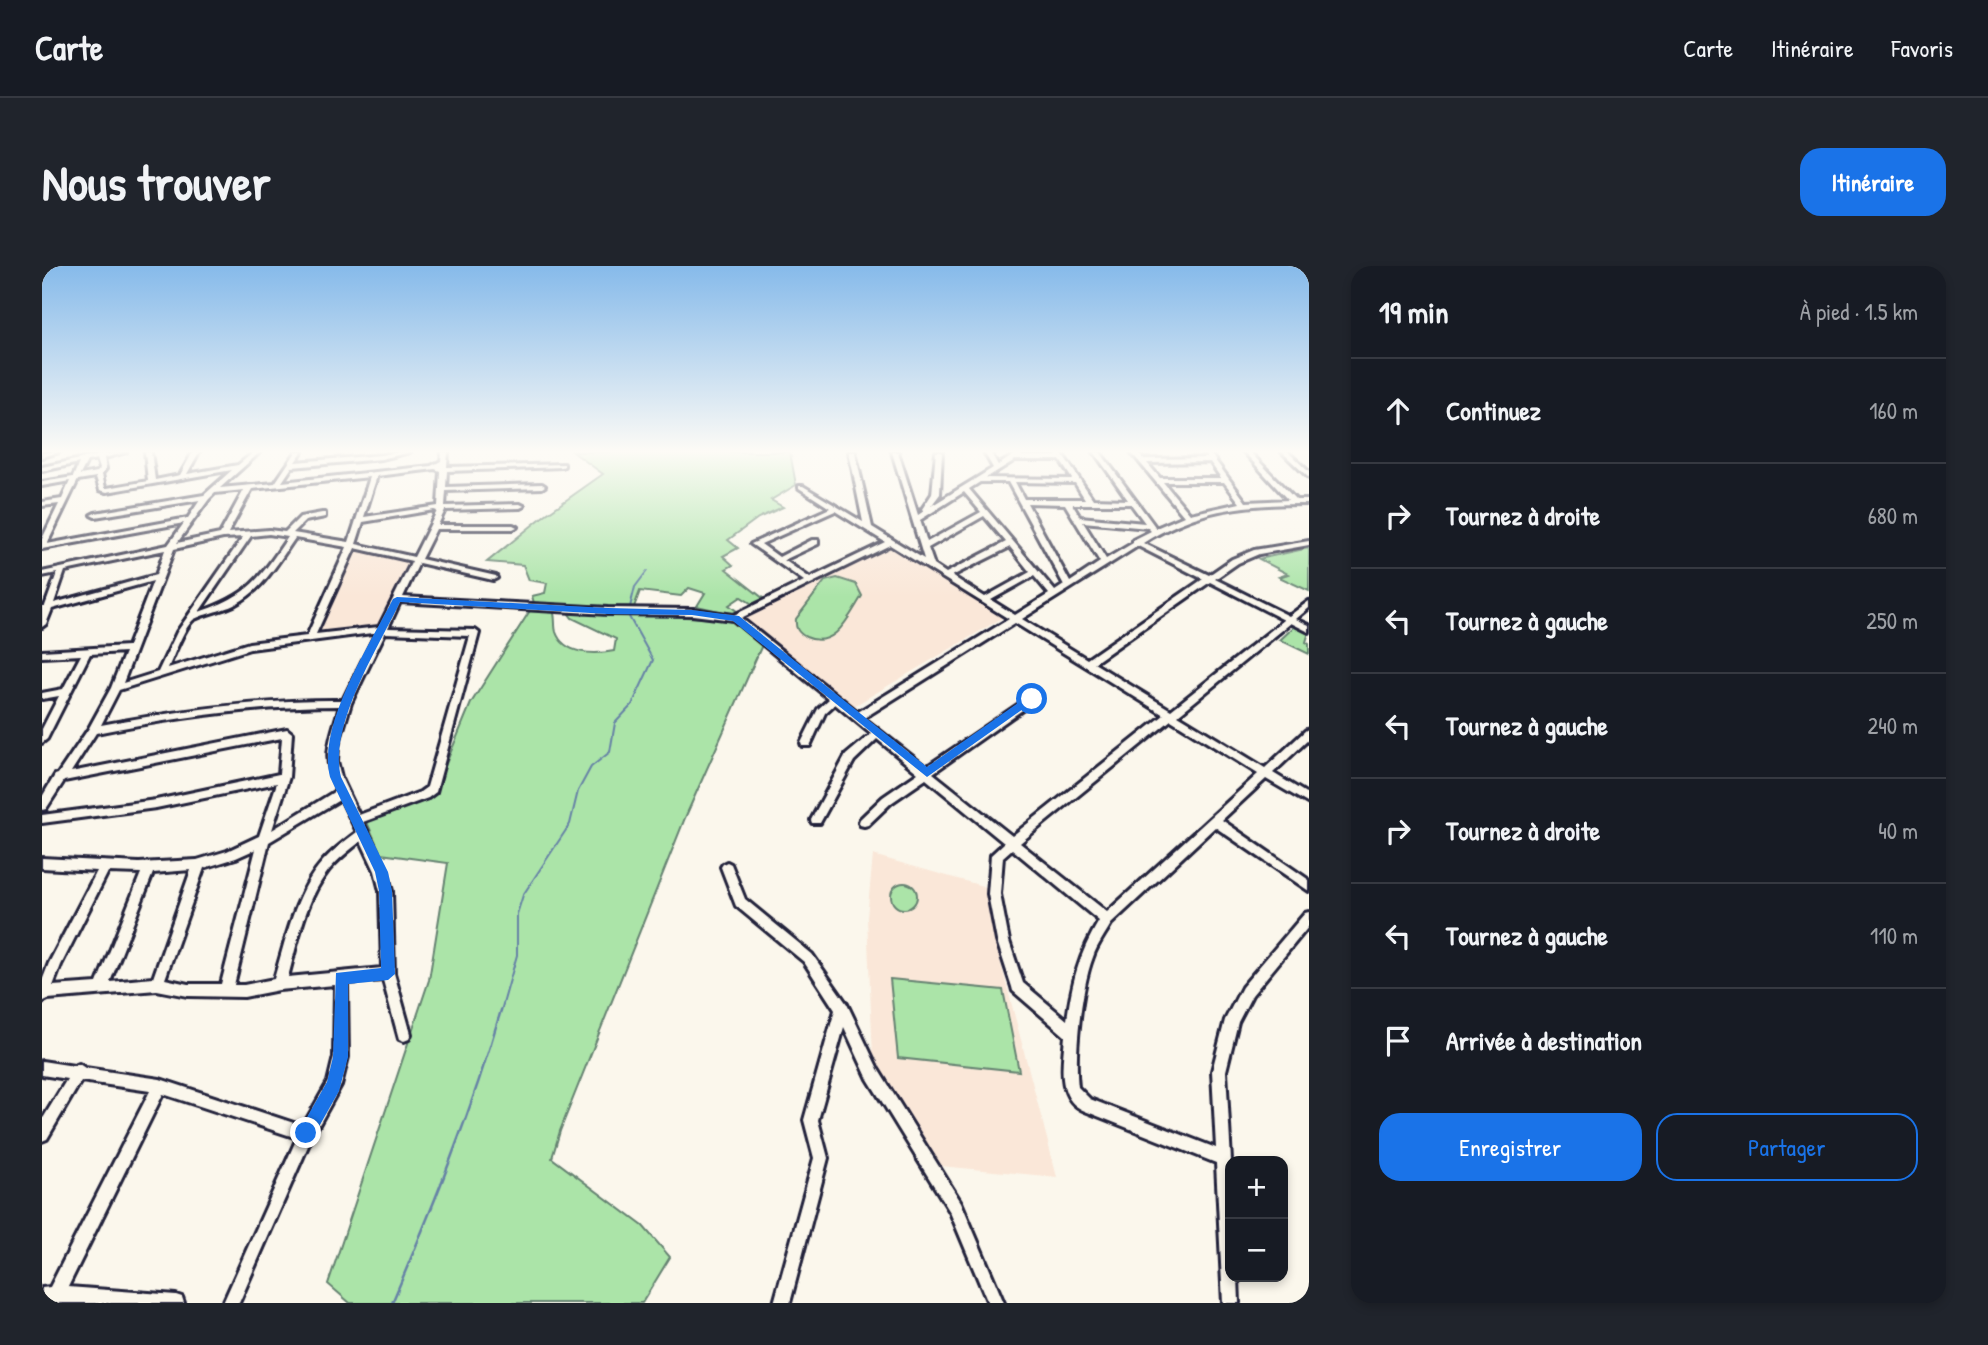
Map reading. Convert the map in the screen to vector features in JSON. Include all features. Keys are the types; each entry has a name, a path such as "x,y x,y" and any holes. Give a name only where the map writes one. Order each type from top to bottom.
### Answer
{"street":[{"path":"95,515 175,500"},
{"path":"42,806 93,730 116,688 170,548 205,500"},
{"path":"223,536 242,500"},
{"path":"310,638 352,545 366,500"},
{"path":"404,1034 388,974 386,891 382,872 336,777 331,761 346,703 416,559 435,527 443,500"},
{"path":"823,500 1309,800"},
{"path":"862,500 868,528"},
{"path":"912,500 930,566"},
{"path":"918,518 931,500"},
{"path":"918,518 946,500"},
{"path":"976,500 1052,593"},
{"path":"1175,500 1188,516"},
{"path":"1241,500 1244,504"},
{"path":"42,504 64,501"},
{"path":"42,547 64,501"},
{"path":"1067,584 1022,501 1133,502 1153,529"},
{"path":"1068,501 1104,562"},
{"path":"858,717 1153,529 1188,516 1244,504 1309,502"},
{"path":"360,520 442,508 520,506"},
{"path":"810,582 755,544 835,508"},
{"path":"924,547 986,512"},
{"path":"191,618 236,603 253,592 303,519 321,515"},
{"path":"42,547 192,519"},
{"path":"1078,519 1153,529"},
{"path":"169,524 182,531"},
{"path":"435,527 513,527"},
{"path":"162,672 191,618 250,533"},
{"path":"42,574 223,536 250,533 290,535 352,545 493,578"},
{"path":"779,560 815,542"},
{"path":"735,618 891,542"},
{"path":"1136,542 1309,629"},
{"path":"946,576 1011,543"},
{"path":"1087,663 1245,556 1309,543"},
{"path":"42,624 45,609 62,570"},
{"path":"985,600 1035,572"},
{"path":"45,609 157,577"},
{"path":"397,599 692,612 735,618 1107,920"},
{"path":"1073,1034 1053,1014 1020,992 1010,963 993,888 996,859 1011,842 1309,604"},
{"path":"116,688 249,646 382,629 475,633 432,789 424,795 357,820"},
{"path":"42,654 131,649"},
{"path":"43,735 88,651"},
{"path":"42,696 66,692"},
{"path":"806,743 821,711 835,699"},
{"path":"864,822 887,800 1032,699"},
{"path":"93,730 210,708 302,702 346,703"},
{"path":"59,778 287,733 284,777 264,838 226,990"},
{"path":"816,820 850,758 878,733"},
{"path":"1222,1158 1086,1104 1076,1097 1071,1087 1073,1034 1084,964 1107,920 1216,822 1309,733"},
{"path":"42,819 156,804 284,777"},
{"path":"42,863 105,867 200,865 264,838 344,791"},
{"path":"1216,822 1309,886"},
{"path":"279,984 302,908 323,867 363,833"},
{"path":"157,984 200,865"},
{"path":"105,867 49,962 43,996 157,984 188,990 244,991 279,984 388,974"},
{"path":"101,988 149,867"},
{"path":"727,867 740,902 808,958 842,1009 873,1074 956,1208 996,1303"},
{"path":"1231,1303 1219,1071 1233,1020 1247,991 1309,917"},
{"path":"231,1303 306,1133 334,1085 341,1057 341,978"},
{"path":"782,1303 821,1158 811,1120 842,1009"},
{"path":"42,1068 79,1071 160,1086 306,1133"},
{"path":"42,1134 79,1071"},
{"path":"160,1086 49,1295 77,1299 176,1303"}],"shaded area":[{"path":"891,546 1004,617 854,706 745,618"},
{"path":"353,549 413,561 382,628 314,636"},
{"path":"873,855 986,887 1000,960 1057,1177 940,1166 873,1058 867,917"}],"green space":[{"path":"566,500 772,500 783,507 758,518 728,540 738,548 723,556 733,565 726,569 764,599 754,605 741,597 729,605 738,612 736,615 697,606 705,593 689,588 681,596 640,591 634,607 534,603 532,596 545,593 547,583 529,580 523,565 487,562"},
{"path":"1309,548 1309,591 1279,577 1288,574 1259,559"},
{"path":"837,578 856,584 862,596 833,635 816,640 806,637 798,630 796,619 825,581"},
{"path":"531,609 553,610 560,640 581,652 614,651 616,639 572,618 566,610 720,619 736,623 762,645 685,818 560,1131 552,1158 643,1226 670,1257 642,1303 350,1303 328,1284 429,980 448,863 381,854 366,820 433,795 471,703"},
{"path":"1296,625 1309,632 1306,642 1309,644 1309,654 1280,640"},
{"path":"904,883 913,887 917,896 913,905 904,909 895,905 891,896 895,887"},
{"path":"890,979 1003,990 1019,1071 898,1058"}],"waterway":[{"path":"501,1011 517,955 517,914 523,895 570,824 578,791 591,767 610,752 615,723 632,705 653,660 628,615 635,587 647,571"},
{"path":"392,1303 451,1158 501,1010"}],"route":[{"path":"306,1133 323,1109 334,1085 341,1057 341,978 388,974 386,891 382,872 336,777 331,761 346,703 397,599 608,611 692,612 735,618 927,773 1032,699"}]}
